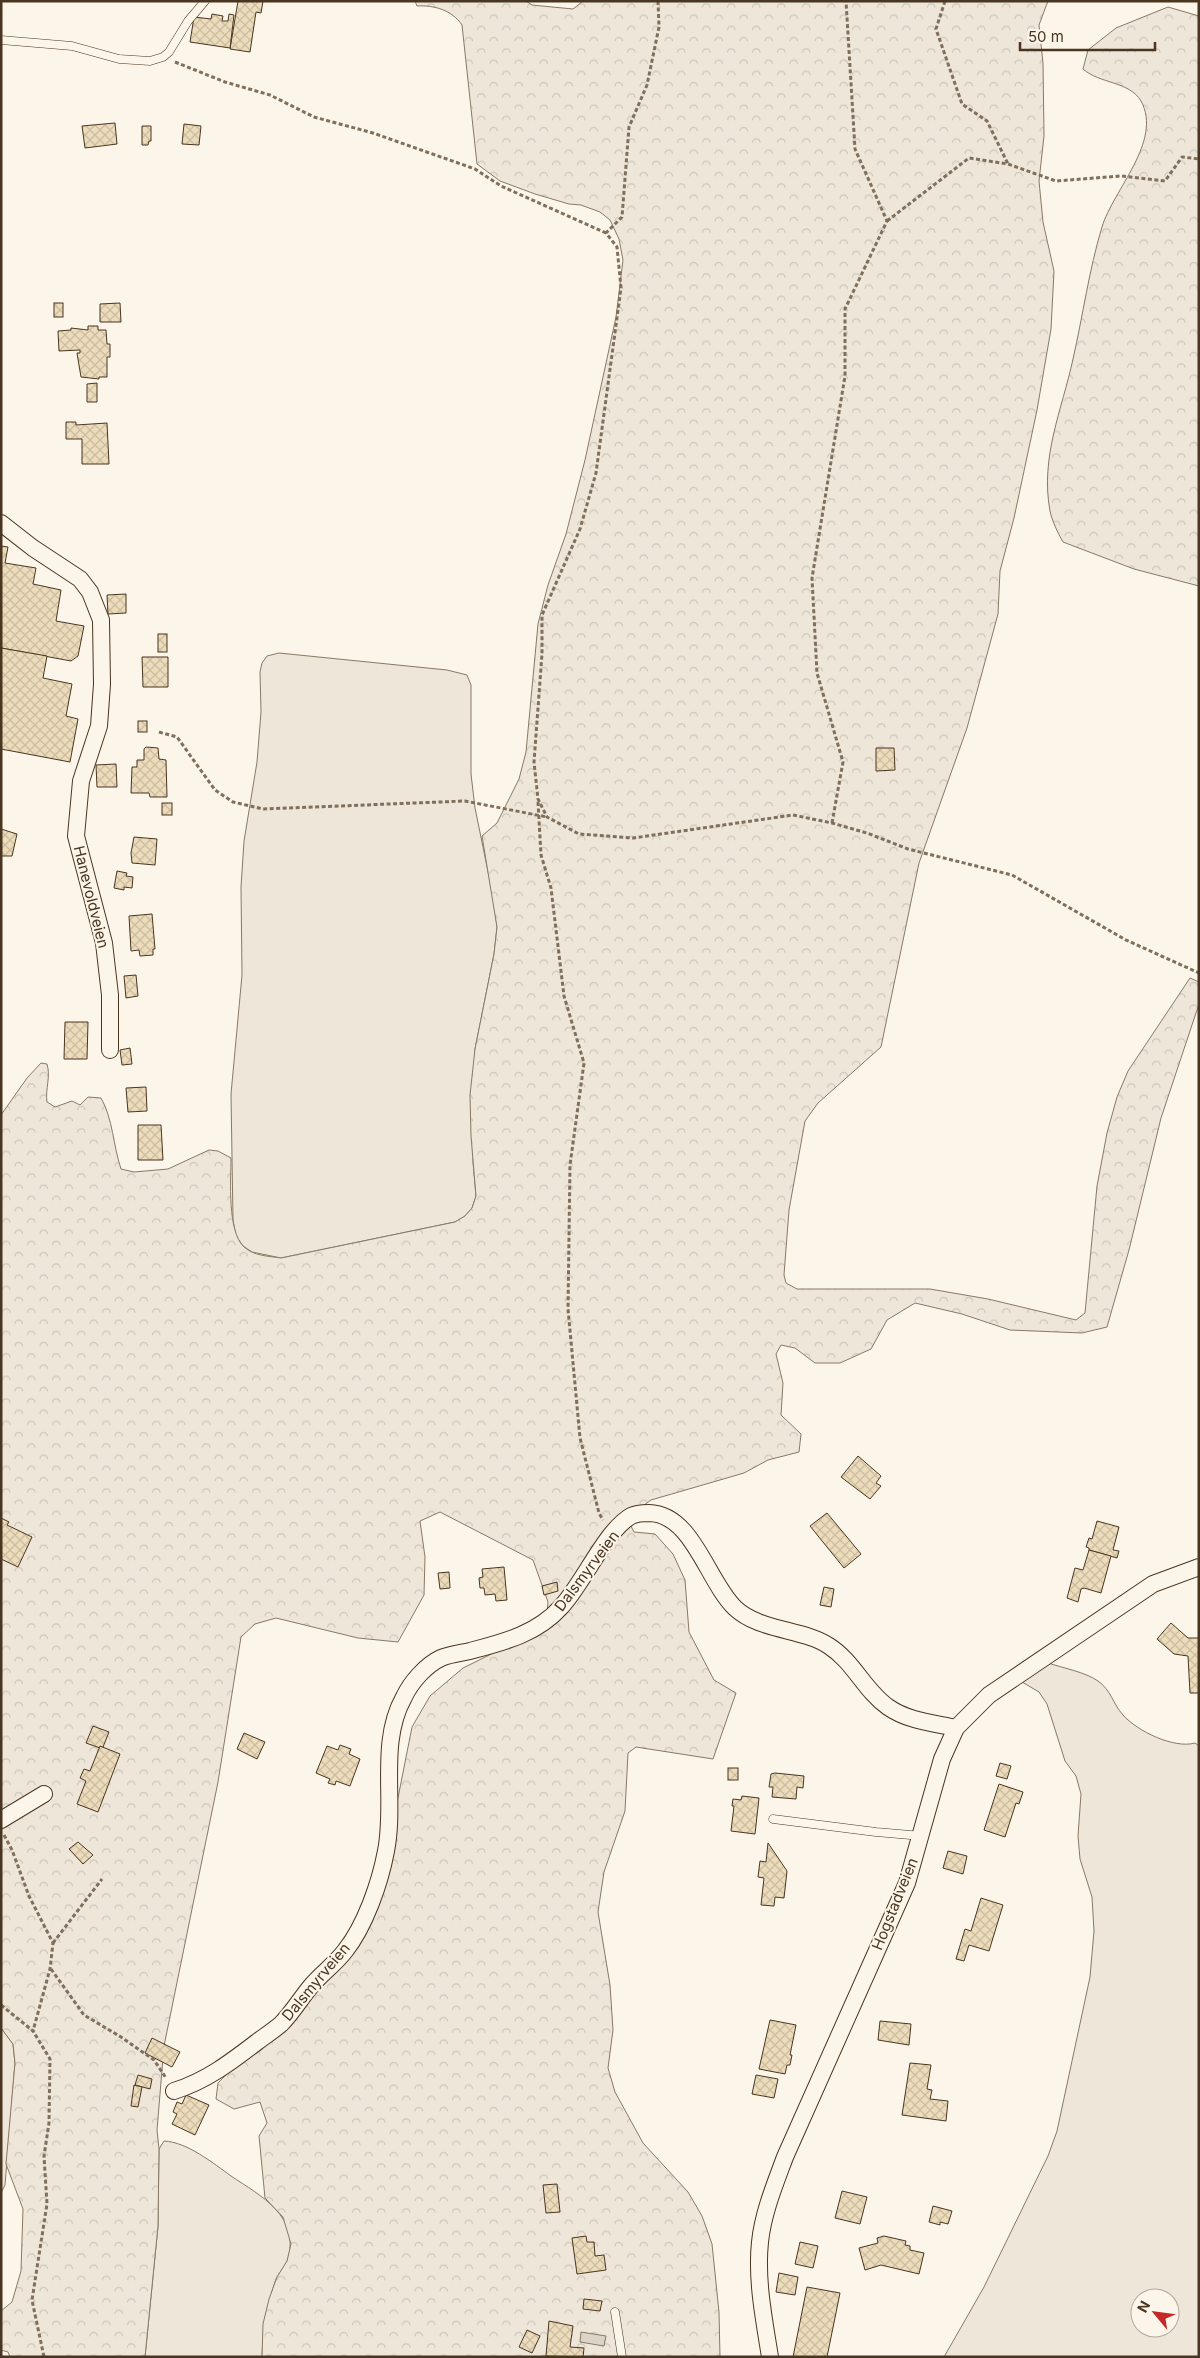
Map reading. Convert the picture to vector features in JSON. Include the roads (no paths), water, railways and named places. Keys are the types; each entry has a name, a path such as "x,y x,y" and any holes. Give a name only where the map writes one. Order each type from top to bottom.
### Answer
{"street":[{"name":"Hanevoldveien","path":"1,523 33,548 80,579 90,592 101,620 102,684 99,726 81,780 76,836 104,943 110,995 110,1050"},
{"name":"Dalsmyrveien","path":"174,2091 192,2085 223,2068 282,2023 312,1985 344,1952 360,1926 372,1898 386,1852 390,1802 392,1731 403,1697 414,1682 425,1669 441,1658 506,1642 525,1634 548,1620 581,1582 612,1534 632,1515 648,1513 665,1517 680,1526 735,1608 756,1621 828,1644 844,1657 886,1706 911,1719 956,1728"},
{"name":"Hogstadveien","path":"770,2357 759,2281 760,2241 771,2196 785,2157 908,1883 942,1759 956,1728 989,1695 1153,1584 1199,1567"},
{"path":"1,1820 44,1794"}],"lane":[{"path":"1,40 72,46 132,61 150,61 162,57 177,40 193,13 205,1"},
{"path":"773,1819 922,1836"},
{"path":"615,2312 622,2357"}],"water":[{"path":"581,2332 606,2336 604,2346 580,2342"}]}
